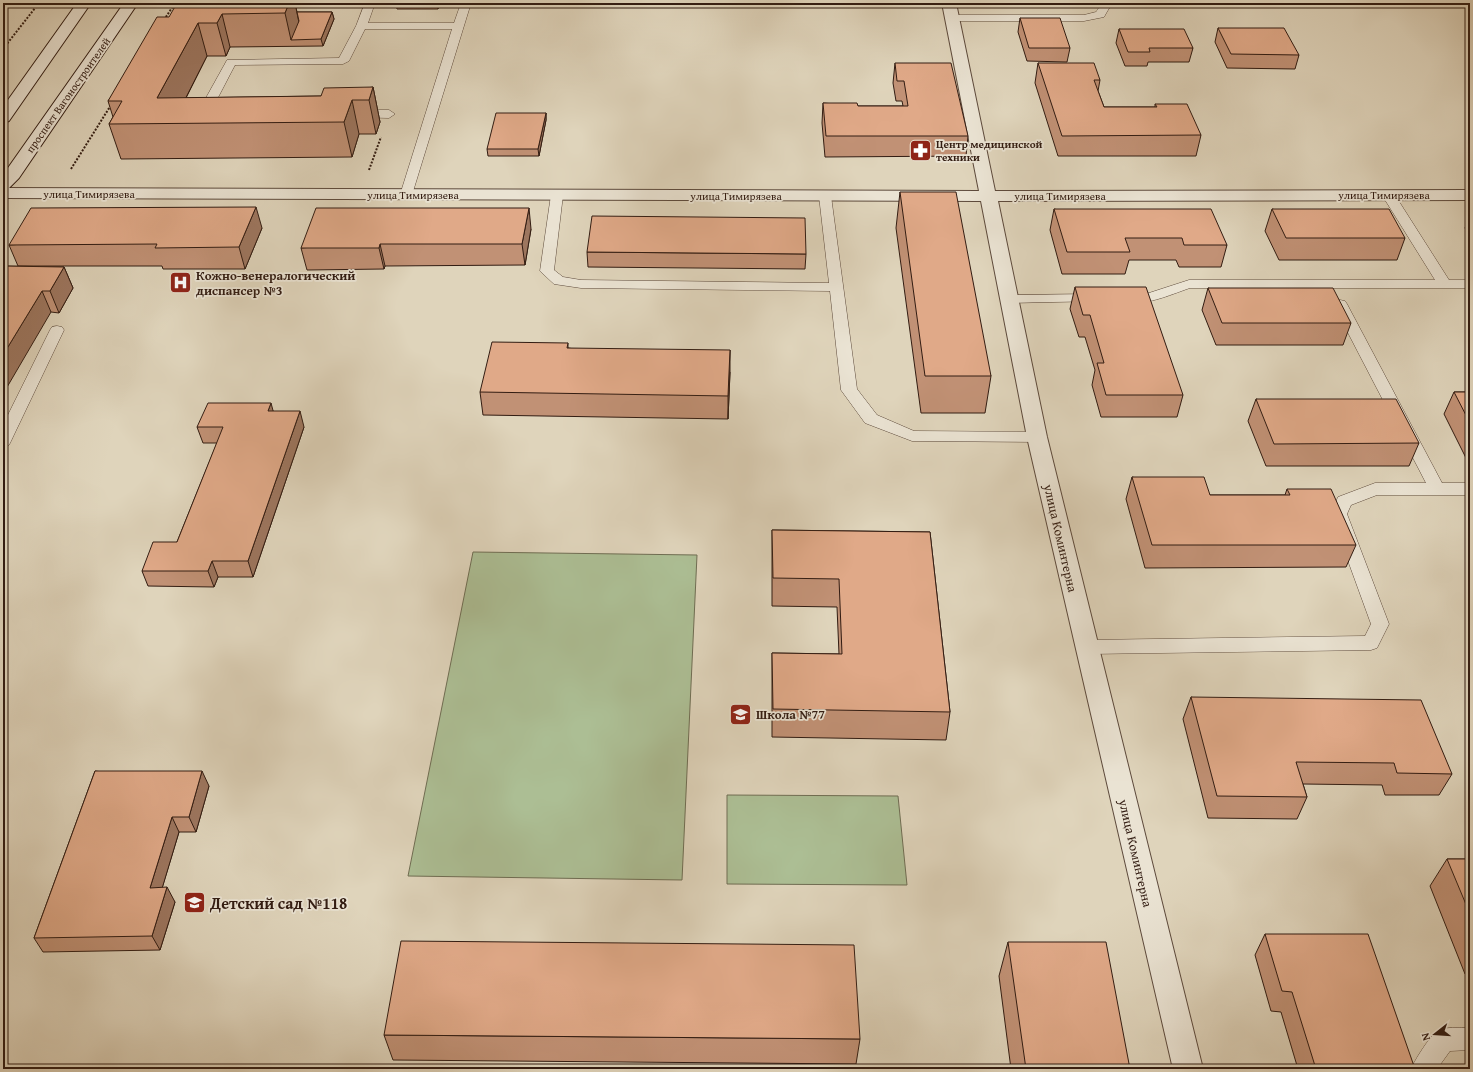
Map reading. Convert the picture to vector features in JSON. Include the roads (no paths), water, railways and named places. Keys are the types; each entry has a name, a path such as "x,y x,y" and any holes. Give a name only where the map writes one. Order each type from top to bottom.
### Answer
{"street":[{"path":"3,118 84,3"},
{"name":"проспект Вагоностроителей","path":"3,184 13,175 131,3"},
{"name":"улица Коминтерна","path":"950,10 1037,436 1188,1069"},
{"name":"улица Тимирязева","path":"3,193 825,196 1470,196"}],"lane":[{"path":"218,114 203,114 231,62 343,61 361,26 370,3"},
{"path":"406,195 466,3"},
{"path":"950,10 1084,18 1100,15 1107,3"},
{"path":"361,26 459,26"},
{"path":"342,114 389,114"},
{"path":"556,195 547,271 559,281 581,284 836,287"},
{"path":"1388,195 1445,284"},
{"path":"825,196 849,390 871,419 912,436 1037,436"},
{"path":"1010,298 1150,297 1189,284 1470,284"},
{"path":"1330,284 1437,489"},
{"path":"3,441 56,330"},
{"path":"1087,647 1371,644 1380,624 1339,514 1344,501 1375,488 1470,489"},
{"path":"1423,1069 1444,1040 1470,1039"}],"place":[{"name":"Центр медицинской техники","path":"920,150"},
{"name":"Кожно-венералогический диспансер №3","path":"180,282"},
{"name":"Школа №77","path":"741,714"},
{"name":"Детский сад №118","path":"194,903"}]}
